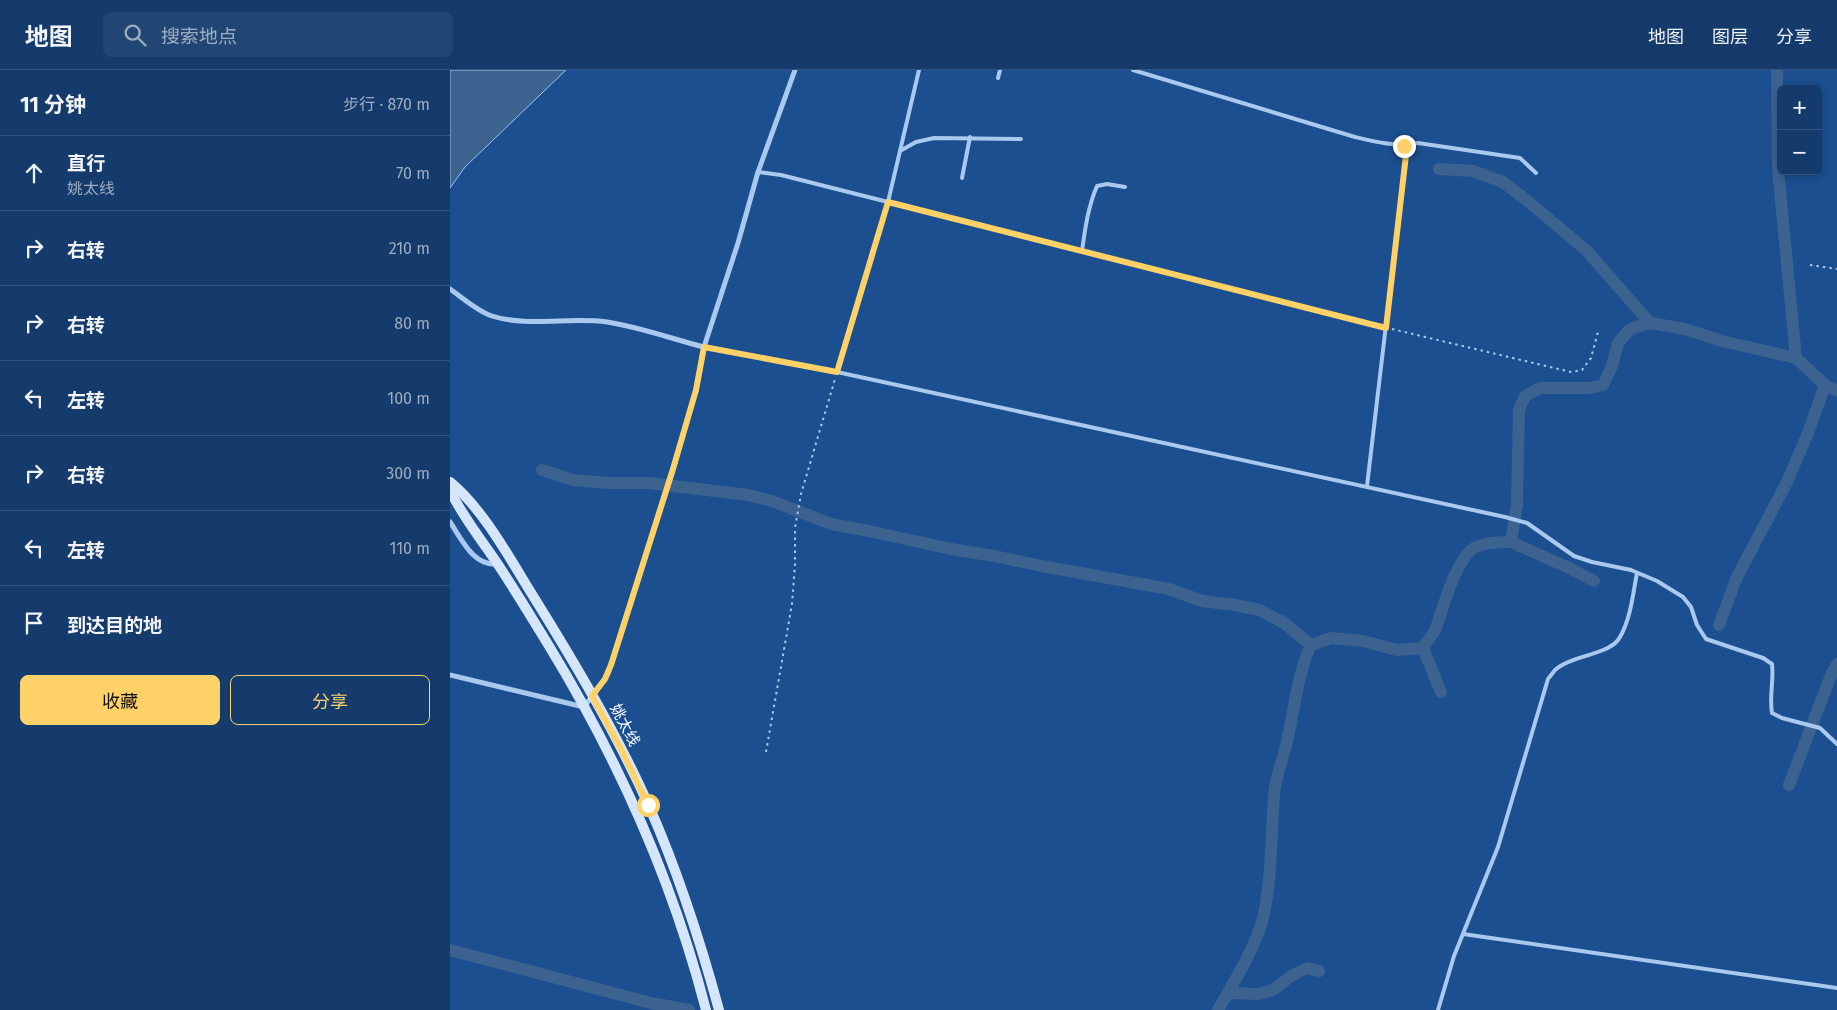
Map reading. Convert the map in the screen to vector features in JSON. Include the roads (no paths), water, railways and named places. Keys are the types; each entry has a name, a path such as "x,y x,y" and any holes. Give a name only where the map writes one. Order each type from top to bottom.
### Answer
{"main road":[{"name":"姚太线","path":"450,482 462,491 473,504 493,533 549,621 622,751 666,847 687,903 719,1010"},
{"name":"姚太线","path":"450,490 550,647 584,707 638,815 683,930 706,1010"}],"street":[{"path":"450,675 584,707 605,679 673,469 696,390 704,347 738,243 758,172 795,70"},
{"path":"450,289 482,311 493,316 512,320 586,320 607,322 704,347"},
{"path":"450,522 474,556 481,562 491,565 498,564"}],"lane":[{"path":"888,202 919,70"},
{"path":"998,78 1000,70"},
{"path":"1133,70 1355,137 1387,144 1404,146 1418,143 1520,158 1536,173"},
{"path":"962,178 970,137"},
{"path":"900,151 916,142 934,138 1021,139"},
{"path":"1367,486 1406,155 1404,146"},
{"path":"758,172 781,175 1082,251 1086,220 1092,196 1097,186 1107,184 1124,187"},
{"path":"704,347 837,372 1505,516 1527,523 1574,556 1657,580 1683,597 1691,607 1697,625 1706,639 1763,658 1772,664 1774,679 1769,699 1772,713 1782,718 1820,728 1837,744"},
{"path":"1438,1010 1445,981 1498,847 1548,679 1566,663 1607,648 1620,638 1628,614 1637,573"},
{"path":"1463,934 1837,988"}],"water":[{"path":"450,70 566,70 465,167 450,188"}],"waterway":[{"path":"1777,70 1778,169 1796,358"},
{"path":"1439,169 1473,171 1503,182 1587,251 1650,323"},
{"path":"1218,1010 1251,950 1264,914 1270,870 1276,782 1287,741 1299,680 1311,645 1331,638 1363,641 1397,650 1423,648 1436,628 1454,577 1470,551 1484,544 1511,542 1517,504 1519,410 1525,396 1540,388 1590,388 1603,385 1612,366 1618,343 1630,329 1650,323 1685,329 1722,341 1796,358 1825,385 1837,391"},
{"path":"1719,625 1737,577 1787,482 1808,433 1825,385"},
{"path":"542,470 573,480 608,483 649,483 748,495 772,501 831,524 951,549 1169,589 1202,601 1260,610 1284,623 1311,645"},
{"path":"1511,542 1594,581"},
{"path":"1423,648 1441,692"},
{"path":"1789,785 1837,664"},
{"path":"450,950 651,1003 689,1010"},
{"path":"1228,993 1259,994 1273,990 1291,976 1307,968 1319,971"}]}
